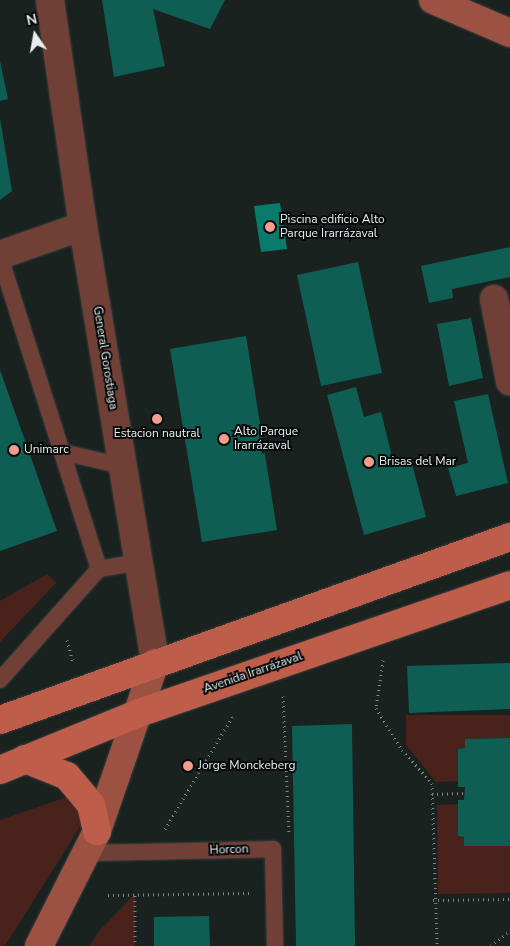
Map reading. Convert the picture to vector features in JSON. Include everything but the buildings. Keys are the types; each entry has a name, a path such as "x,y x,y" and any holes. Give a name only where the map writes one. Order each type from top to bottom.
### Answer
{"main road":[{"path":"433,0 510,33"},
{"path":"0,720 510,537"},
{"name":"Avenida Irarrázaval","path":"0,770 139,713 510,585"},
{"name":"General Gorostiaga","path":"39,946 93,842 155,664"},
{"path":"25,759 67,776 91,805 93,842"}],"street":[{"name":"General Gorostiaga","path":"50,0 83,226 155,664"},
{"path":"0,256 83,226"},
{"path":"494,299 510,381"}],"lane":[{"path":"0,256 99,569"},
{"path":"62,452 122,466"},
{"path":"0,680 99,569 138,562"},
{"name":"Horcon","path":"93,842 146,853 273,849 275,946"}],"path":[{"path":"60,612 74,669"},
{"path":"383,659 376,708 402,750 432,783 433,900 437,946"},
{"path":"283,696 290,839"},
{"path":"146,853 168,825 234,714"},
{"path":"432,794 464,793"},
{"path":"108,894 251,892 251,901"},
{"path":"135,894 135,946"},
{"path":"433,900 510,899"},
{"path":"491,946 510,931"}],"shaded area":[{"name":"Piscina edificio Alto Parque Irarrázaval","path":"280,203 287,249 261,252 254,206"},
{"path":"47,574 56,583 0,642 0,601"},
{"path":"406,715 510,715 510,738 465,739 465,748 458,749 458,781 436,782 406,745"},
{"path":"70,796 85,819 5,946 0,946 0,820"},
{"path":"458,804 458,836 510,846 510,893 438,894 437,805"},
{"path":"135,894 135,946 90,946 98,932"}],"place":[{"name":"Piscina edificio Alto Parque Irarrázaval","path":"270,227"},
{"name":"Estacion nautral","path":"157,419"},
{"name":"Alto Parque Irarrázaval","path":"224,439"},
{"name":"Unimarc","path":"14,450"},
{"name":"Brisas del Mar","path":"369,462"},
{"name":"Jorge Monckeberg","path":"188,766"}]}
